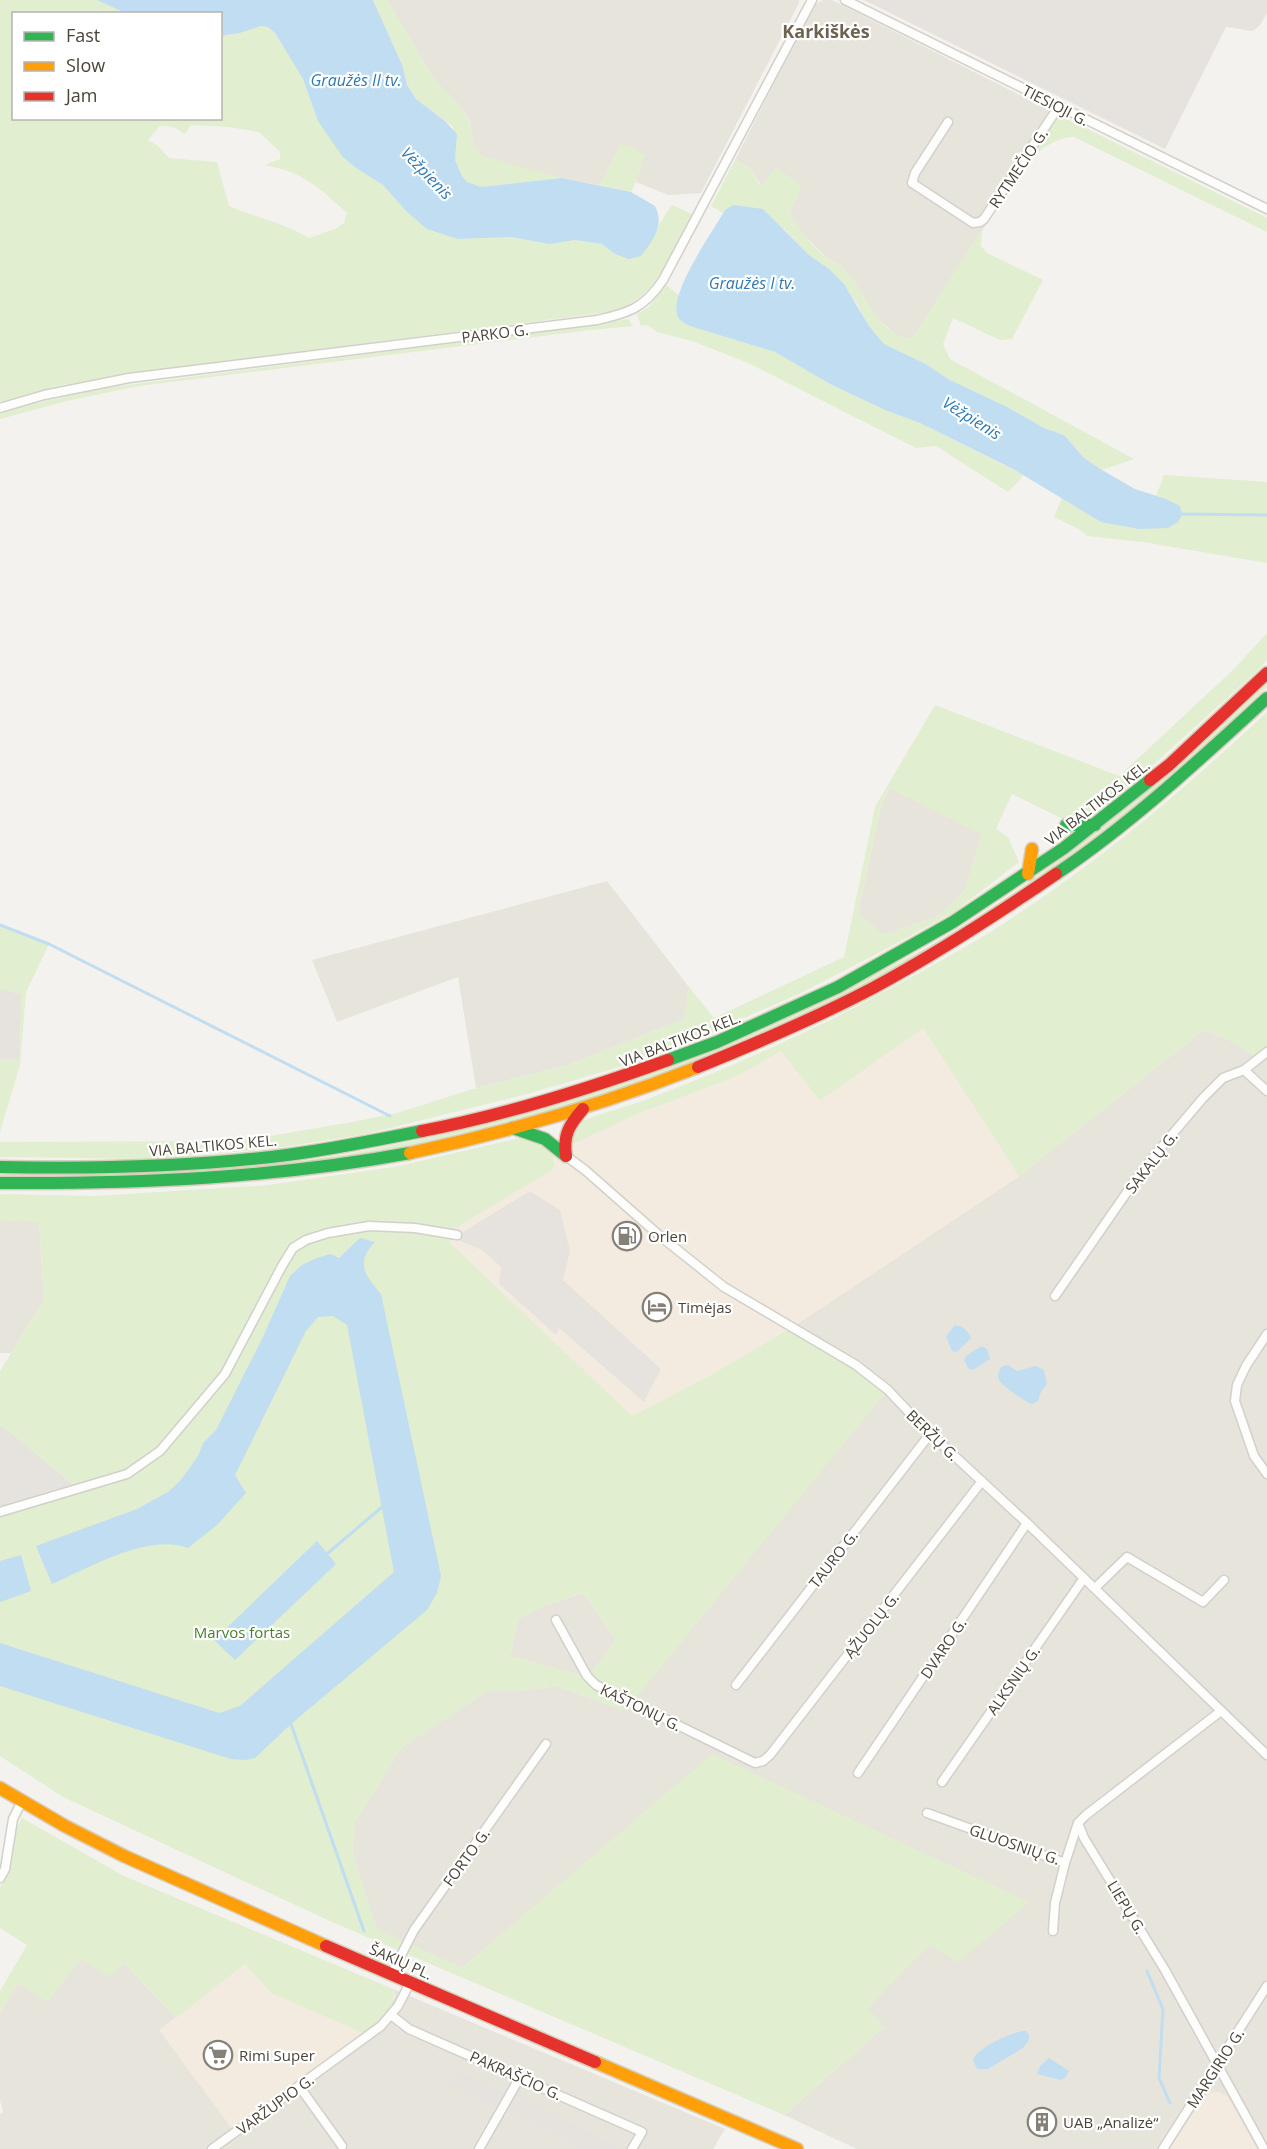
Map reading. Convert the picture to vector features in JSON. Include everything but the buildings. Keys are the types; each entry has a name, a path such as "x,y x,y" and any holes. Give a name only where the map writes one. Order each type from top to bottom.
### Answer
{"main road":[{"name":"VIA BALTIKOS KEL.","path":"0,1167 166,1165 260,1158 328,1149 405,1136 542,1103 676,1059 809,1001 946,928 1028,874 1095,825 1195,741 1267,673"},
{"path":"0,1183 92,1185 172,1183 251,1176 411,1153 584,1108 684,1074 765,1042 848,1002 939,952 1036,891 1168,789 1267,698"},
{"path":"1066,825 1095,825"},
{"path":"1028,874 1032,849"},
{"path":"567,1156 563,1139 566,1131 584,1108"},
{"path":"513,1128 545,1139 567,1156"},
{"name":"ŠAKIŲ PL.","path":"0,1788 124,1856 796,2149"}],"street":[{"name":"PARKO G.","path":"0,408 44,395 129,378 597,320 630,312 648,299 663,280 812,0"},
{"name":"TIESIOJI G.","path":"845,0 1267,209"},
{"name":"RYTMEČIO G.","path":"948,122 915,173 912,183 974,222 980,222 1059,106"},
{"name":"SAKALŲ G.","path":"1055,1296 1134,1182 1203,1098 1223,1078 1245,1070 1267,1052"},
{"path":"1245,1070 1267,1091"},
{"name":"BERŽŲ G.","path":"567,1156 660,1236 724,1287 794,1326 860,1368 888,1390 930,1434 1027,1523 1267,1755"},
{"path":"0,1512 126,1474 160,1451 225,1374 282,1266 293,1248 306,1240 327,1233 369,1226 416,1228 457,1235"},
{"path":"1267,1334 1246,1366 1237,1385 1235,1401 1254,1456 1267,1474"},
{"name":"TAURO G.","path":"736,1685 930,1434"},
{"name":"ĄŽUOLŲ G.","path":"755,1763 763,1761 770,1755 982,1481"},
{"name":"DVARO G.","path":"858,1773 1027,1523"},
{"path":"1095,1588 1127,1557 1203,1602 1224,1580"},
{"name":"ALKSNIŲ G.","path":"942,1782 1084,1578"},
{"name":"KAŠTONŲ G.","path":"556,1620 587,1676 596,1685 755,1763"},
{"path":"1078,1823 1221,1711"},
{"name":"FORTO G.","path":"392,1973 414,1930 546,1744"},
{"path":"0,1878 5,1869 14,1818 22,1801"},
{"name":"GLUOSNIŲ G.","path":"927,1813 1065,1863 1078,1823"},
{"name":"LIEPŲ G.","path":"1078,1823 1084,1838 1165,1970 1264,2145"},
{"path":"1053,1931 1055,1903 1065,1863"},
{"name":"VARŽUPIO G.","path":"212,2149 381,2026 392,2015 411,1981"},
{"name":"MARGIRIO G.","path":"1163,2149 1267,1986"},
{"name":"PAKRAŠČIO G.","path":"392,2015 409,2029 642,2132 632,2149"},
{"path":"479,2149 520,2077"},
{"path":"299,2086 342,2146"}],"shaded area":[{"path":"387,0 799,0 799,3 701,193 668,195 636,182 644,155 621,145 599,185 562,178 482,157 474,144 470,121 459,105 434,79"},
{"path":"823,0 832,0 1061,116 1056,118 914,335 907,339 896,335 874,315 854,281 841,266 826,257 803,234 790,214 762,186 749,168 735,160 811,11"},
{"path":"864,0 1267,0 1267,13 1260,25 1253,31 1226,27 1165,149"},
{"path":"890,787 982,834 965,890 938,916 883,935 858,913 881,806"},
{"path":"607,881 689,987 684,1019 568,1065 476,1088 458,977 337,1022 312,960"},
{"path":"0,989 21,995 19,1059 0,1059"},
{"path":"923,1028 1019,1176 794,1326 713,1374 632,1416 450,1243 451,1230 554,1169 555,1162 552,1153 630,1117 739,1075 781,1051 820,1101"},
{"path":"1204,1030 1233,1042 1257,1058 1267,1053 1267,2149 1257,2149 1228,2098 1204,2097 1170,2149 857,2149 784,2115 884,2027 867,2008 929,1945 713,1754 462,1968 377,1930 352,1851 355,1822 401,1748 487,1691 520,1691 557,1686 625,1711 794,1326 1019,1176"},
{"path":"530,1191 560,1210 570,1251 563,1280 661,1369 644,1402 559,1328 556,1335 499,1284 501,1267 482,1250 453,1238"},
{"path":"0,1220 39,1221 44,1300 11,1353 0,1353"},
{"path":"0,1426 11,1433 78,1489 0,1512"},
{"path":"583,1593 616,1640 588,1677 510,1656 518,1619 546,1605"},
{"path":"81,1959 124,1963 176,2018 159,2031 287,2090 374,2025 395,1997 393,1989 725,2129 713,2149 0,2149 0,2114 3,2112 0,2100 0,2013 18,1983 47,2001"},
{"path":"245,1964 271,1993 363,2033 233,2130 159,2030"},
{"path":"457,2069 503,2093 495,2108 449,2085"},
{"path":"1211,2092 1220,2092 1228,2097 1257,2149 1170,2149 1204,2097"},
{"path":"518,2093 570,2123 561,2138 509,2109"},
{"path":"572,2122 619,2149 582,2149 563,2138"}],"green space":[{"path":"0,0 97,0 123,12 12,12 12,120 222,120 222,36 268,26 275,33 303,79 318,121 356,168 383,185 406,211 458,239 511,237 549,244 575,240 602,244 615,254 655,236 660,223 672,205 692,214 671,257 653,283 631,304 616,311 144,372 61,385 0,402","holes":["191,125 229,127 259,132 280,152 280,159 264,165 300,176 319,188 347,213 344,223 335,229 309,238 280,224 229,206 217,162 169,158 158,146 148,140 160,126 173,127 185,134"]},
{"path":"373,0 387,0 434,79 459,105 470,122 474,144 482,156 562,178 481,187 466,182 455,160 453,127 416,99 407,85 403,67"},
{"path":"1061,116 1267,218 1267,232 1074,137 1055,142 1027,161 1056,117"},
{"path":"621,144 634,148 644,155 631,192 599,185"},
{"path":"735,160 749,168 761,186 776,168 802,185 790,214 798,226 815,248 850,276 885,326 907,339 914,335 982,229 981,246 987,253 1043,280 1012,339 1000,340 953,318 943,344 950,359 1134,459 1102,470 1084,458 1064,435 1044,428 1007,407 948,379 926,364 884,344 869,326 856,302 829,269 809,255 784,229 725,210 723,213 711,206"},
{"path":"666,285 679,295 676,312 690,326 775,352 830,384 885,410 920,423 1024,475 1008,492 936,446 916,448 746,362 692,341 657,332 647,325 641,326 637,314 649,307"},
{"path":"628,319 633,326 139,386 67,401 0,419 0,414 28,405 104,388"},
{"path":"1164,475 1267,482 1267,563 1149,543 1088,536 1054,517 1062,498 1101,522 1166,499 1156,496"},
{"path":"1267,633 1267,660 1257,671 1143,774 1089,815 1077,821 1061,818 1012,794 996,829 1008,837 1019,862 954,912 805,991 705,1035 619,1067 531,1093 366,1134 270,1149 146,1159 0,1157 0,1142 240,1141 397,1113 476,1088 568,1065 684,1019 689,987 714,1018 844,957 875,807 935,705 1119,776 1233,670","holes":["889,788 982,834 965,890 938,916 883,935 858,913 881,806"]},
{"path":"1267,682 1267,687 1148,797 1017,895 897,968 787,1024 681,1068 595,1098 512,1122 418,1144 318,1162 238,1171 85,1178 0,1178 0,1173 270,1164 349,1154 515,1116 673,1066 775,1024 825,1000 921,951 967,924 1047,869 1123,810 1196,748"},
{"path":"1267,712 1267,1053 1257,1058 1233,1042 1204,1030 1019,1176 923,1028 820,1101 781,1051 739,1075 630,1117 569,1146 576,1124 682,1086 787,1041 868,1000 993,931 1118,842 1209,765"},
{"path":"0,925 49,944 26,992 20,1065 0,1132"},
{"name":"Marvos fortas","path":"520,1138 533,1141 549,1151 553,1156 554,1169 452,1230 450,1243 632,1416 713,1374 794,1326 888,1390 625,1711 557,1686 520,1691 487,1691 401,1748 355,1822 352,1851 377,1929 462,1968 712,1754 1029,1902 959,1962 929,1945 867,2008 884,2027 784,2115 332,1922 63,1797 0,1756 0,1511 77,1488 0,1426 0,1371 44,1300 39,1222 0,1220 0,1194 95,1196 268,1185 394,1167","holes":["583,1593 616,1640 588,1677 510,1656 518,1619 546,1605"]},
{"path":"22,1818 124,1876 393,1989 389,2009 380,2020 363,2033 271,1993 245,1964 176,2018 124,1963 109,1977 81,1959 47,2002 18,1983 0,2013 0,1991 27,1945 0,1928 0,1887 8,1874 15,1830"}],"water":[{"name":"Graužės II tv.","path":"97,0 373,0 403,67 407,85 416,99 445,121 457,134 455,160 467,182 481,187 562,178 631,192 655,206 659,220 656,233 641,256 629,259 615,254 602,244 575,240 549,244 511,237 458,239 427,229 406,211 383,185 342,156 318,121 303,79 275,33 268,27 261,26 222,36 222,12 123,12"},
{"name":"Graužės I tv.","path":"733,205 763,209 809,255 829,269 844,284 869,326 884,344 926,364 948,379 1007,407 1044,428 1064,435 1084,458 1102,470 1135,489 1180,506 1182,515 1178,522 1168,528 1139,529 1101,522 1013,469 920,423 885,410 830,384 775,352 682,322 677,314 677,304 686,276 725,210"},
{"path":"360,1238 375,1242 365,1256 364,1269 381,1294 441,1576 437,1593 427,1610 291,1724 255,1758 246,1760 231,1759 0,1686 0,1643 219,1713 240,1706 394,1572 347,1325 333,1316 318,1317 306,1331 235,1475 246,1493 217,1525 188,1548 155,1545 137,1549 119,1554 52,1584 36,1546 137,1509 168,1492 181,1480 198,1456 203,1443 216,1430 263,1337 290,1276 302,1265 317,1258 330,1254 339,1258"},
{"path":"955,1325 965,1329 971,1338 957,1352 952,1351 946,1336"},
{"path":"981,1346 987,1349 990,1359 973,1370 968,1368 964,1360 966,1356"},
{"path":"1008,1365 1017,1371 1036,1366 1044,1370 1047,1384 1038,1401 1029,1403 1001,1383 998,1378 999,1371 1002,1366"},
{"path":"317,1541 336,1564 235,1660 214,1640"},
{"path":"21,1555 31,1591 0,1602 0,1561"},
{"path":"1026,2031 1029,2040 1023,2048 988,2069 977,2069 973,2059 976,2054 1005,2037"},
{"path":"1049,2058 1069,2071 1066,2077 1061,2080 1037,2074 1040,2066"}],"waterway":[{"name":"Vėžpienis","path":"1179,514 1267,515"},
{"path":"0,925 49,944 390,1116"},
{"path":"328,1553 382,1507"},
{"path":"291,1724 364,1931"},
{"path":"1147,1971 1163,2009 1159,2078 1170,2103"}],"traffic: fast":[{"path":"1056,874 1138,812 1267,698"},
{"path":"668,1060 717,1042 838,987 953,922 1064,848 1150,780"},
{"path":"1066,825 1095,825"},
{"path":"513,1128 545,1139 566,1156"},
{"path":"0,1167 72,1168 216,1162 304,1153 422,1131"},
{"path":"0,1183 206,1178 359,1162 410,1153"}],"traffic: slow":[{"path":"1028,874 1032,849"},
{"path":"410,1153 556,1116 698,1067"},
{"path":"0,1788 65,1826 124,1856 326,1946"},
{"path":"595,2062 797,2149"}],"traffic: jam":[{"path":"1150,780 1267,673"},
{"path":"698,1067 786,1030 873,988 966,934 1056,874"},
{"path":"422,1131 546,1100 668,1060"},
{"path":"566,1156 565,1142 568,1131 583,1109"},
{"path":"326,1946 595,2062"}],"place":[{"name":"Orlen","path":"627,1236"},
{"name":"Timėjas","path":"657,1307"},
{"name":"Rimi Super","path":"218,2055"},
{"name":"UAB „Analizė“","path":"1042,2122"}],"district":[{"name":"Karkiškės","path":"826,31"}]}
